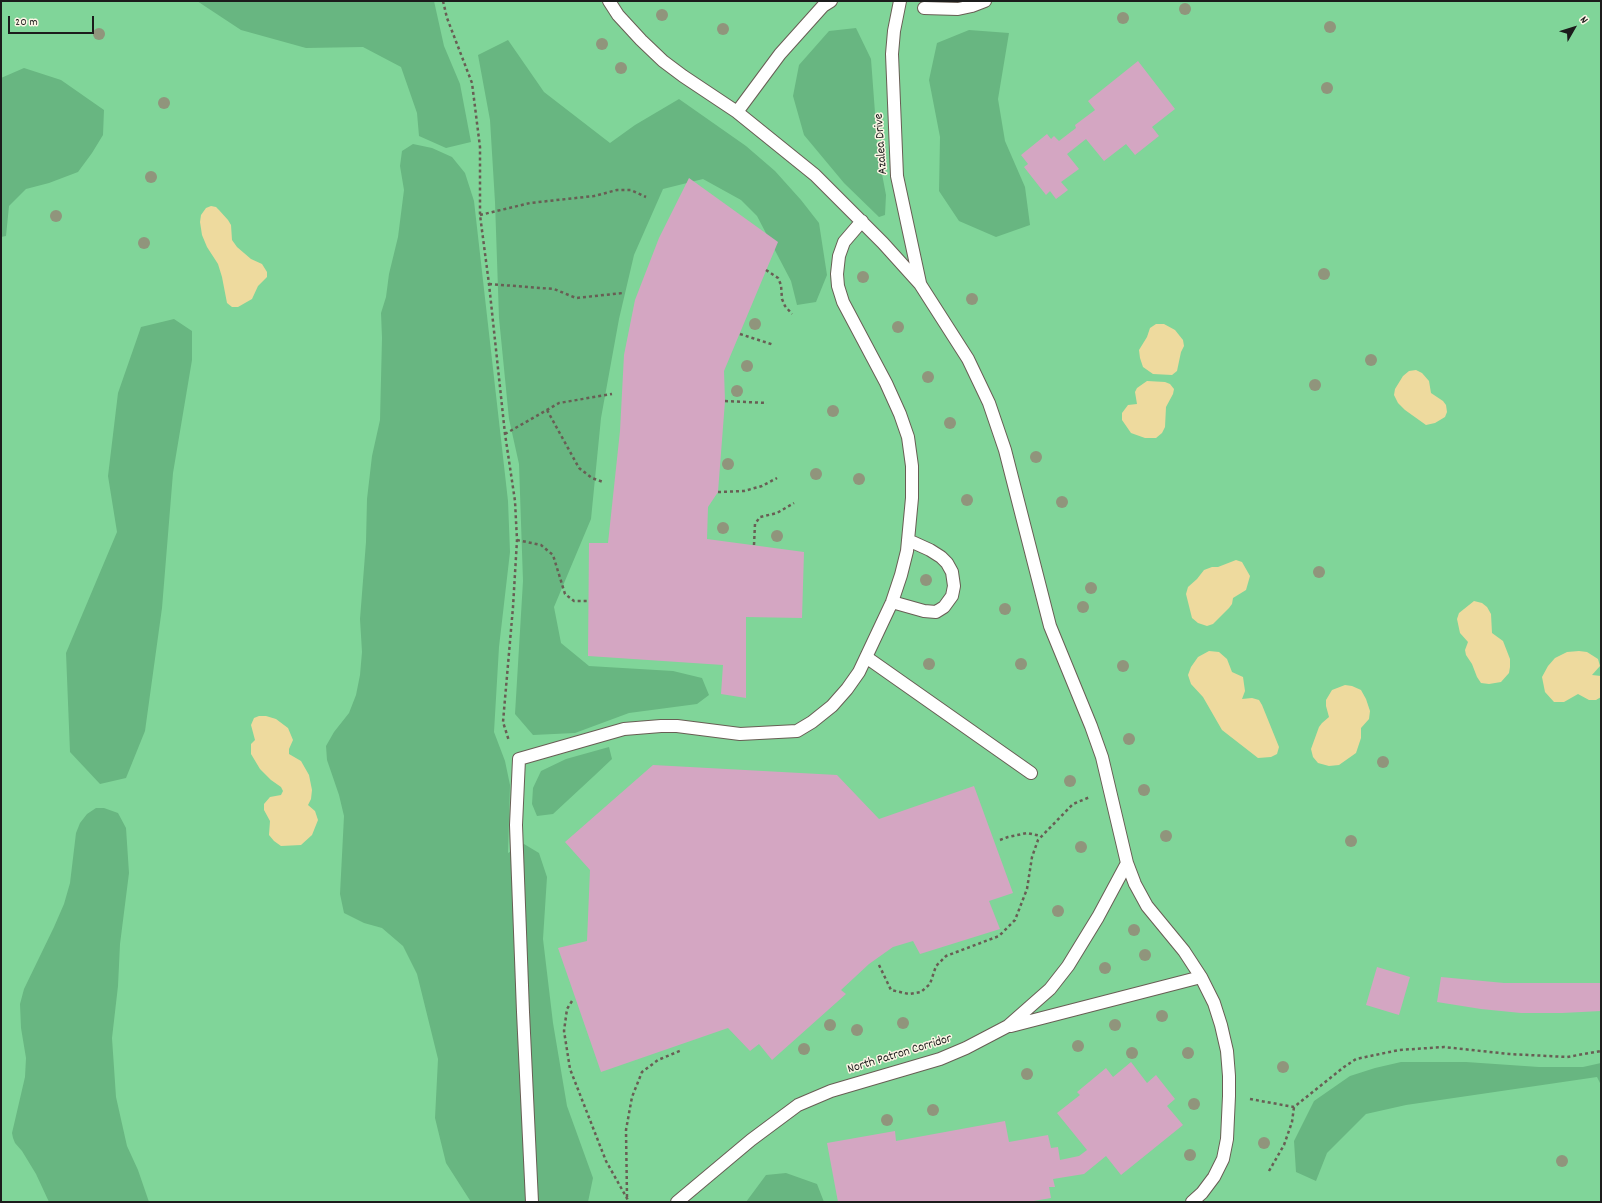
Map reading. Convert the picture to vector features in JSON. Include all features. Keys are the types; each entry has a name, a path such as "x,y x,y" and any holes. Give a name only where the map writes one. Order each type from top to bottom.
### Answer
{"lane":[{"path":"609,1 618,15 663,61 737,112 815,175 862,221 883,242 920,284 968,359 989,403 1005,450 1050,626 1091,726 1102,757 1126,863 1147,906 1184,951 1202,977 1214,1003 1227,1051 1229,1096 1227,1139 1223,1159 1214,1177 1202,1193 1192,1202"},
{"path":"737,112 780,54 823,6 831,1"},
{"name":"Azalea Drive","path":"900,1 894,31 892,54 897,176 920,284"},
{"path":"924,8 958,9 986,1"},
{"path":"532,1202 522,1012 516,825 519,759 630,729 677,726 740,734 797,731 812,722 832,706 859,672 892,602 901,575 908,540 912,498 912,466 908,437 900,414 886,383 843,302 838,286 837,274 844,242 862,221"},
{"path":"892,602 924,611 936,612 944,607 952,596 954,586 952,572 947,563 930,550 908,540"},
{"path":"866,657 1031,773"},
{"name":"North Patron Corridor","path":"677,1202 751,1140 798,1105 831,1091 940,1059 966,1048 1008,1026 1050,989 1068,966 1098,916 1126,863"},
{"path":"1008,1026 1202,977"}],"path":[{"path":"443,1 447,18 472,83 480,147 480,215 490,284 505,434 515,501 517,540 503,722 510,746 519,759"},
{"path":"480,215 530,203 594,196 617,190 631,190 646,197"},
{"path":"766,270 778,278 781,285 784,306 792,314"},
{"path":"490,284 554,289 576,298 623,293"},
{"path":"740,334 774,345"},
{"path":"505,434 559,403 612,394"},
{"path":"725,401 767,403"},
{"path":"547,410 579,468 592,478 602,482"},
{"path":"718,492 744,491 762,486 777,478"},
{"path":"754,545 755,524 760,517 776,513 794,503"},
{"path":"517,540 541,545 552,555 565,594 574,601 589,601"},
{"path":"878,966 891,990 909,994 921,992 930,984 936,966 946,956 999,936 1015,920 1027,889 1032,857 1041,836 1073,804 1086,798 1110,792"},
{"path":"1000,840 1008,836 1027,833 1041,836"},
{"path":"572,1001 567,1009 564,1031 570,1069 606,1161 629,1202"},
{"path":"1269,1171 1284,1145 1292,1122 1294,1107 1356,1059 1399,1050 1444,1047 1509,1054 1567,1057 1601,1051"},
{"path":"627,1198 626,1130 632,1097 642,1072 658,1060 682,1050"},
{"path":"1229,1096 1294,1107"}],"green space":[{"path":"1,1 1601,1 1601,1202 1,1202"},
{"path":"197,1 434,1 444,46 460,84 471,142 446,148 419,136 417,113 401,67 363,47 306,48 241,30"},
{"path":"856,28 871,59 878,153 886,195 885,215 879,217 844,183 804,135 793,96 799,65 829,31"},
{"path":"969,30 1009,33 998,99 1005,141 1025,187 1030,225 996,237 959,221 939,191 940,137 929,80 937,43"},
{"path":"508,40 544,92 610,143 635,125 679,99 746,146 775,171 819,223 827,275 816,302 797,305 791,281 757,216 741,200 703,179 663,189 634,255 619,319 601,418 591,519 554,607 561,643 589,666 673,671 702,678 709,695 697,704 629,713 575,733 533,735 515,714 523,581 519,464 509,419 499,318 495,202 490,120 478,55"},
{"path":"24,68 61,80 104,110 103,135 78,172 49,183 26,189 9,206 6,236 1,237 1,78"},
{"path":"413,144 432,148 452,157 465,173 474,201 508,501 510,552 499,647 494,732 505,761 510,785 508,853 524,844 539,853 547,877 543,939 553,1023 567,1106 593,1178 588,1202 471,1202 446,1163 435,1118 438,1059 417,974 403,946 382,928 364,923 344,913 340,894 344,816 339,795 327,760 326,746 334,732 349,713 356,695 360,675 362,652 360,619 366,542 367,499 372,456 380,420 382,338 381,313 386,297 389,274 398,237 404,190 400,166 402,151"},
{"path":"174,319 192,331 192,360 173,473 162,608 145,731 126,778 100,784 70,752 66,653 117,532 108,476 118,393 141,327"},
{"path":"609,747 612,759 553,814 537,816 532,804 533,788 541,771 566,759"},
{"path":"96,808 104,808 118,813 126,828 129,873 120,944 118,986 112,1038 116,1097 127,1146 138,1170 149,1202 49,1202 36,1174 22,1151 15,1143 12,1133 25,1077 26,1058 21,1028 20,1004 24,989 64,904 70,883 76,833 80,823 87,814"},
{"path":"1401,1062 1466,1062 1539,1067 1583,1067 1601,1063 1601,1085 1597,1077 1406,1105 1366,1114 1327,1153 1316,1181 1296,1172 1294,1141 1314,1101 1350,1076"},
{"path":"786,1173 817,1184 824,1202 746,1202 766,1175"}],"sand":[{"path":"211,206 216,207 228,220 231,225 232,240 237,247 251,259 262,264 267,272 267,277 258,286 252,299 238,307 232,307 227,303 218,264 207,247 202,235 200,222 201,215 206,208"},
{"path":"1156,324 1164,324 1175,330 1183,340 1184,346 1181,352 1177,371 1172,375 1153,374 1143,367 1140,358 1139,350 1147,337 1150,328"},
{"path":"1416,370 1422,373 1429,381 1431,393 1443,401 1446,405 1447,412 1445,417 1435,423 1426,425 1405,410 1398,403 1394,395 1395,389 1403,376 1409,371"},
{"path":"1147,381 1165,382 1170,384 1174,389 1166,407 1165,427 1162,433 1156,438 1145,438 1131,433 1122,420 1122,413 1128,405 1137,404 1135,392 1137,388"},
{"path":"1236,560 1242,562 1250,576 1246,590 1233,598 1232,604 1229,608 1213,624 1207,626 1198,623 1192,618 1186,594 1188,587 1204,570 1212,567 1218,567"},
{"path":"1474,601 1482,603 1487,607 1491,614 1492,633 1503,641 1510,659 1509,673 1501,682 1489,684 1481,683 1466,655 1465,650 1468,642 1460,633 1457,619 1459,613"},
{"path":"1209,651 1219,652 1227,659 1232,672 1243,677 1245,691 1242,699 1252,698 1259,700 1279,747 1277,754 1271,757 1258,758 1222,730 1203,697 1191,684 1188,675 1191,667 1198,657"},
{"path":"1567,652 1587,652 1598,659 1600,666 1592,675 1601,676 1601,697 1596,700 1589,700 1578,694 1564,702 1554,702 1545,692 1542,677 1548,666 1555,658"},
{"path":"1345,685 1361,690 1370,711 1369,719 1361,728 1361,738 1356,753 1339,765 1329,766 1318,763 1313,757 1311,749 1319,727 1329,717 1326,700 1332,690"},
{"path":"266,716 276,719 288,728 293,740 289,749 289,754 301,761 309,775 312,790 311,799 308,805 315,811 318,820 312,835 301,845 281,846 269,835 270,821 264,810 264,804 270,797 281,795 283,791 281,787 260,769 251,754 251,744 255,740 251,725 254,718"}],"building":[{"path":"1138,61 1175,109 1152,127 1159,136 1135,155 1126,144 1104,161 1086,139 1067,154 1079,169 1061,182 1068,190 1056,199 1050,191 1046,195 1024,167 1028,164 1021,155 1047,134 1051,139 1054,136 1059,141 1076,128 1075,125 1095,110 1088,101"},
{"path":"689,178 778,242 724,371 725,401 718,492 708,507 707,539 804,552 802,618 746,617 746,698 721,694 723,665 588,656 589,543 608,543 620,431 624,355 635,300 659,238"},
{"path":"653,765 837,775 879,819 974,786 1013,893 989,901 1000,929 920,954 913,941 893,947 869,964 841,990 846,994 772,1060 759,1044 750,1051 728,1028 601,1072 558,948 587,941 590,870 565,842"},
{"path":"1377,967 1410,977 1399,1015 1366,1005"},
{"path":"1441,977 1504,983 1601,983 1601,1011 1521,1013 1481,1009 1437,1002"},
{"path":"1131,1062 1147,1083 1156,1075 1175,1099 1167,1106 1183,1125 1121,1175 1106,1156 1084,1174 1053,1179 1055,1187 1049,1187 1051,1198 1028,1202 838,1202 827,1143 895,1131 896,1141 1005,1121 1009,1142 1048,1135 1051,1148 1058,1147 1060,1160 1079,1156 1087,1150 1057,1113 1080,1095 1077,1092 1106,1068 1113,1077"}]}
